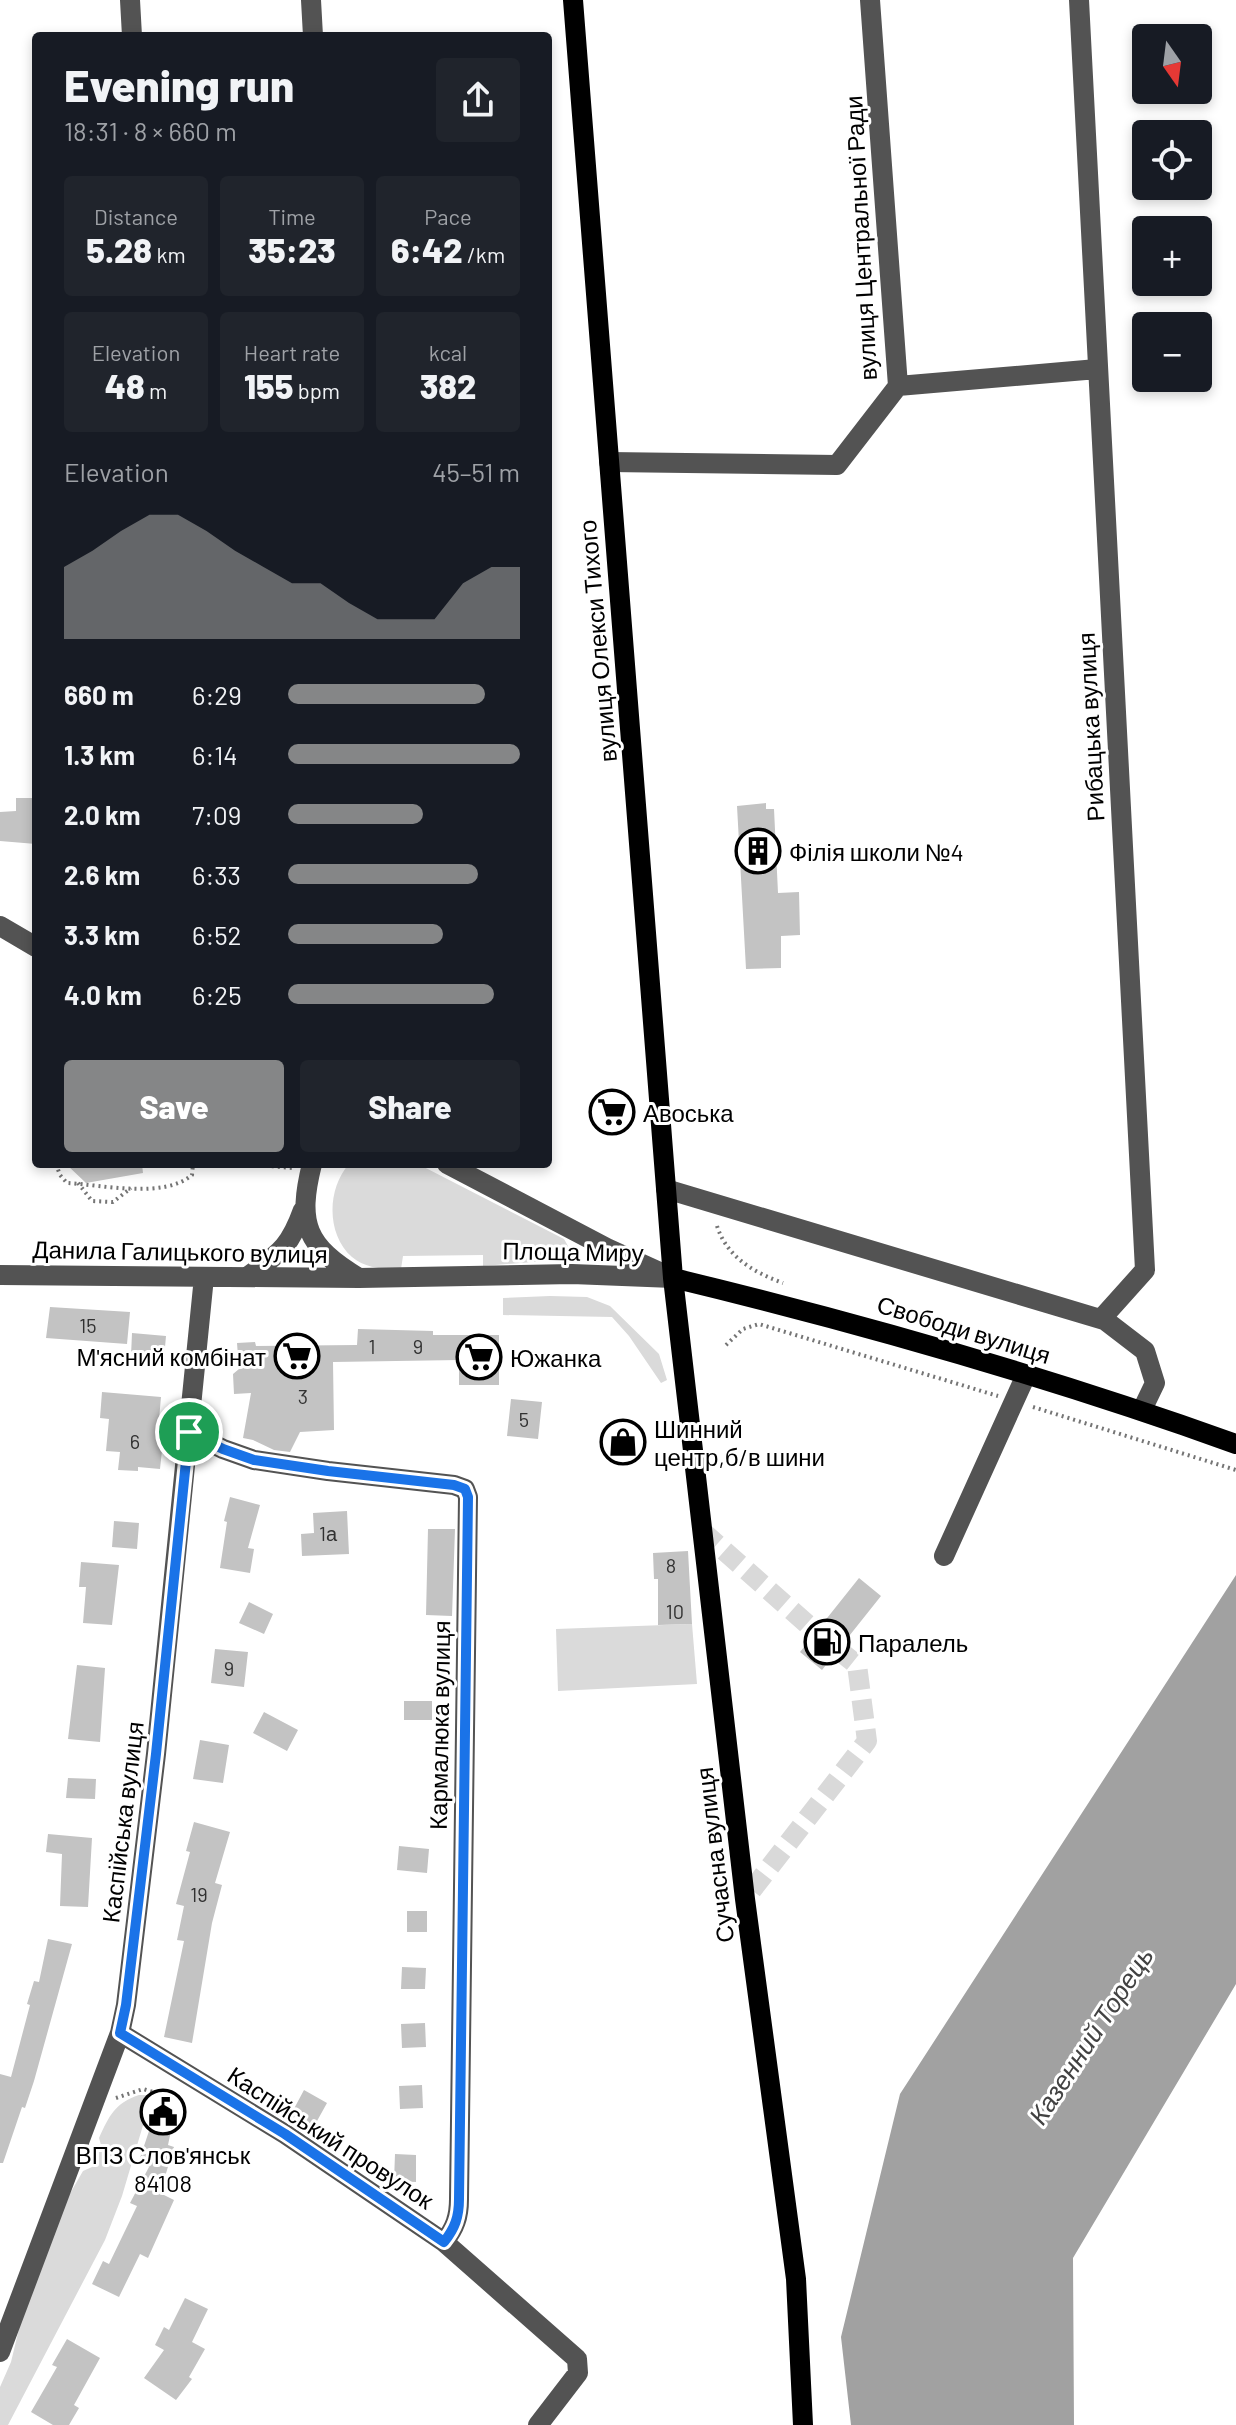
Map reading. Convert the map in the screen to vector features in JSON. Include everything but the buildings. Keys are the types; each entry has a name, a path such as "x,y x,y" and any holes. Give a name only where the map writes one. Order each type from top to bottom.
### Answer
{"main road":[{"name":"вулиця Олекси Тихого","path":"573,0 673,1278"},
{"name":"Свободи вулиця","path":"673,1278 858,1324 1142,1410 1236,1444"},
{"name":"Сучасна вулиця","path":"673,1278 745,1899 796,2279 803,2425"}],"street":[{"path":"130,0 132,32"},
{"path":"311,0 313,32"},
{"name":"вулиця Центральної Ради","path":"609,462 837,465 898,386 870,0"},
{"name":"Рибацька вулиця","path":"1079,0 1145,1270 1102,1318 1107,1321"},
{"path":"898,386 1097,369"},
{"path":"0,926 32,945"},
{"path":"247,1277 285,1250 303,1210 311,1168"},
{"name":"Площа Миру","path":"455,1168 607,1248 673,1278"},
{"path":"666,1189 1107,1321 1145,1351 1155,1383 1142,1410"},
{"path":"303,1210 311,1236 327,1258 359,1278"},
{"name":"Площа Миру","path":"359,1278 572,1274 673,1278"},
{"name":"Данила Галицького вулиця","path":"0,1275 359,1278"},
{"name":"Каспійська вулиця","path":"0,2352 120,2033 126,2005 156,1754 204,1277"},
{"path":"944,1556 1026,1375"},
{"name":"Кармалюка вулиця","path":"189,1432 254,1460 454,1485 465,1489 468,1497 459,2215 454,2230 444,2242"},
{"name":"Каспійський провулок","path":"120,2033 285,2134 444,2242 577,2359 578,2373 538,2425"}],"path":[{"path":"57,1168 67,1183 162,1189 181,1184 192,1175 193,1168"},
{"path":"78,1183 92,1201 113,1202 133,1187"},
{"path":"726,1345 743,1329 759,1324 997,1396"},
{"path":"1027,1405 1236,1470"},
{"path":"90,2114 123,2094 143,2089 167,2096"}],"shaded area":[{"path":"346,1168 426,1168 564,1239 568,1246 567,1254 559,1260 483,1266 483,1255 403,1256 401,1269 382,1269 363,1264 344,1247 334,1224 333,1198"},
{"path":"587,1297 610,1306 659,1354 667,1380 661,1383 612,1317 503,1315 503,1298"},
{"path":"692,1624 697,1684 558,1691 556,1629"},
{"path":"139,2095 152,2095 122,2196 105,2240 8,2425 0,2425 0,2387 11,2362 24,2308 68,2197 83,2171 92,2167 101,2145 99,2138 110,2117 118,2106"}],"water":[{"name":"Казенний Торець","path":"1236,1575 1236,1984 1073,2258 1074,2425 851,2425 841,2337 900,2094"}],"tunnel":[{"path":"702,1531 857,1665 867,1741 745,1899"}],"place":[{"name":"Філія школи №4","path":"758,851"},
{"name":"Авоська","path":"612,1112"},
{"name":"М'ясний комбінат","path":"297,1356"},
{"name":"Южанка","path":"479,1357"},
{"name":"Шинний центр,б/в шини","path":"623,1442"},
{"name":"Паралель","path":"827,1642"},
{"name":"ВПЗ Слов'янськ 84108","path":"163,2112"}],"route":[{"path":"189,1432 254,1460 454,1485 465,1489 468,1497 459,2215 454,2230 444,2242 285,2134 120,2033 156,1754 189,1432"}]}
